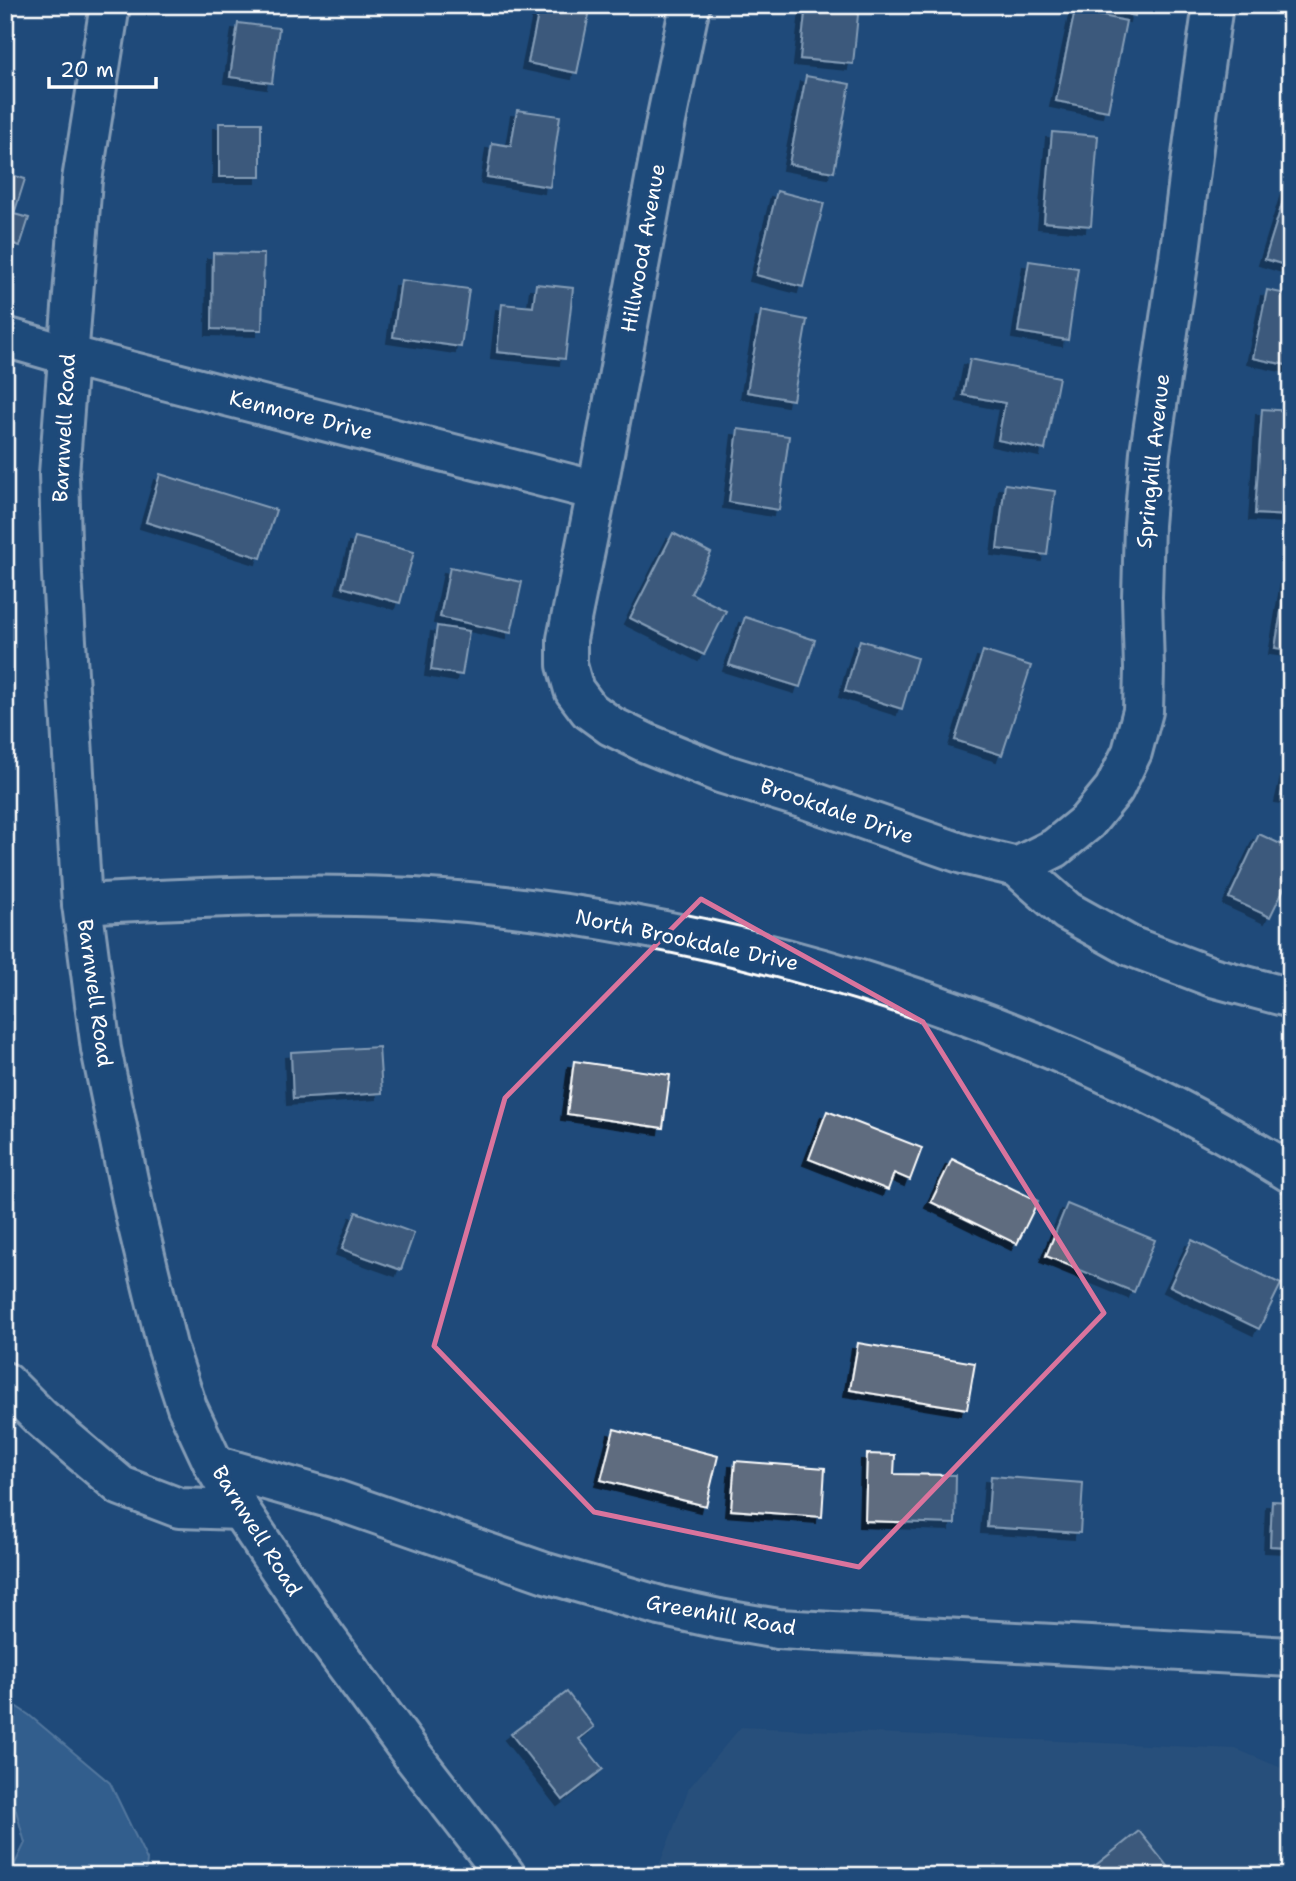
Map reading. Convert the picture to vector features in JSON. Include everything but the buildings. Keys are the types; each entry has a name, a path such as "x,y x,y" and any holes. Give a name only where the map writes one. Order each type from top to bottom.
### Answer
{"street":[{"name":"Barnwell Road","path":"110,5 82,180 59,474 82,904 101,1048 135,1214 167,1346 187,1407 214,1465 240,1510 324,1635 506,1876"},
{"name":"Hillwood Avenue","path":"597,491 690,5"},
{"name":"Springhill Avenue","path":"1017,867 1055,848 1087,822 1114,789 1132,752 1143,711 1142,597 1150,452 1180,258 1213,5"},
{"name":"Kenmore Drive","path":"5,337 597,491"},
{"name":"Brookdale Drive","path":"597,491 567,639 567,664 574,690 589,710 611,726 646,743 720,773 805,799 963,854 1017,867 1067,911 1130,946 1212,977 1291,998"},
{"name":"North Brookdale Drive","path":"82,904 328,895 466,902 604,920 740,946 873,984 1003,1030 1131,1085 1291,1173"},
{"path":"5,1382 41,1418 121,1486 179,1508 240,1510"},
{"name":"Greenhill Road","path":"214,1465 336,1500 546,1573 660,1606 731,1621 778,1629 1291,1657"}],"highlighted area":[{"path":"701,899 923,1022 1104,1313 859,1567 594,1512 434,1346 505,1098"}],"shaded area":[{"path":"5,1699 29,1715 110,1783 147,1860 145,1876 9,1876 25,1843 13,1800 5,1792"},
{"path":"741,1727 1236,1749 1291,1772 1291,1876 655,1876 689,1788"}]}
